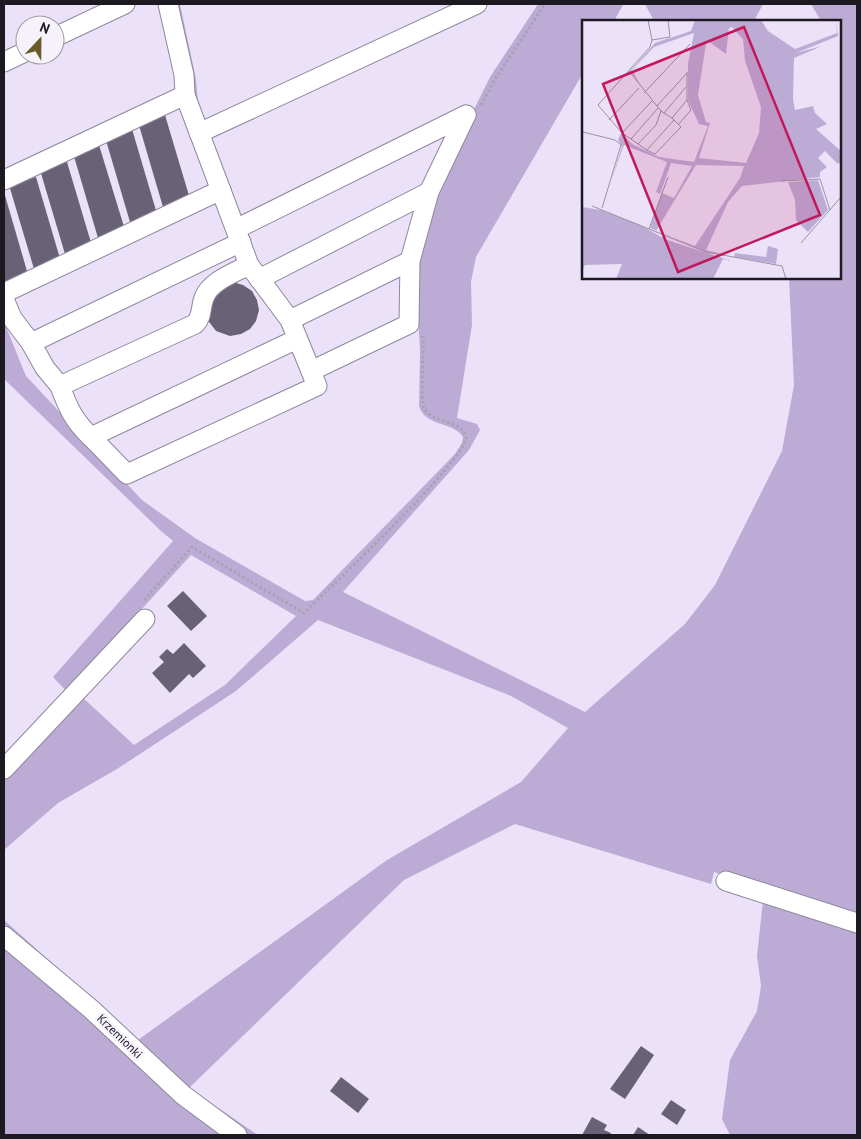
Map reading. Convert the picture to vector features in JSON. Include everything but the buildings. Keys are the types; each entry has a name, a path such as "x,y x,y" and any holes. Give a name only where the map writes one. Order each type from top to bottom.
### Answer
{"street":[{"path":"65,32 124,4"},
{"path":"4,299 12,318 31,344 45,368 60,386 69,409 78,424 127,474 318,386 290,320 254,272 238,235 185,95 184,75 168,4"},
{"path":"199,133 477,4"},
{"path":"4,180 185,95"},
{"path":"31,344 466,116 429,192 410,261 409,324 311,371"},
{"path":"4,293 221,190"},
{"path":"60,386 195,324 201,316 204,296 212,286 254,272 429,192"},
{"path":"290,320 410,261"},
{"path":"91,437 297,339"},
{"path":"4,769 142,612"},
{"path":"726,882 857,923"},
{"name":"Krzemionki","path":"4,936 91,1009 183,1096 237,1135"}],"path":[{"path":"477,113 495,79 544,4"},
{"path":"142,612 192,547 304,613 387,532 438,478 460,452 466,441 466,435 462,429 430,415 422,406 423,330"}],"shaded area":[{"path":"172,4 180,4 196,79 198,101 193,103"},
{"path":"538,4 627,4 623,5 615,20 582,20 582,75 476,257 471,282 472,325 457,418 477,424 480,430 469,450 343,592 585,712 685,624 715,585 782,451 794,385 789,279 841,279 841,20 820,20 811,4 857,4 857,917 714,872 711,884 515,824 404,880 189,1088 258,1135 246,1135 186,1092 4,929 4,920 138,1040 387,860 521,782 568,728 511,696 318,620 236,691 117,769 58,803 4,850 4,775 80,695 134,745 225,685 296,616 191,555 72,686 70,695 53,677 173,541 4,379 4,322 26,376 142,500 195,538 305,601 313,600 455,454 462,443 463,437 458,432 427,417 422,413 419,406 420,351 415,263 444,170 490,77"},
{"path":"645,4 763,4 755,20 653,20"},
{"path":"763,900 857,932 857,1135 730,1135 722,1119 730,1060 757,1011 761,986 757,956"},
{"path":"4,943 228,1135 4,1135"}]}
